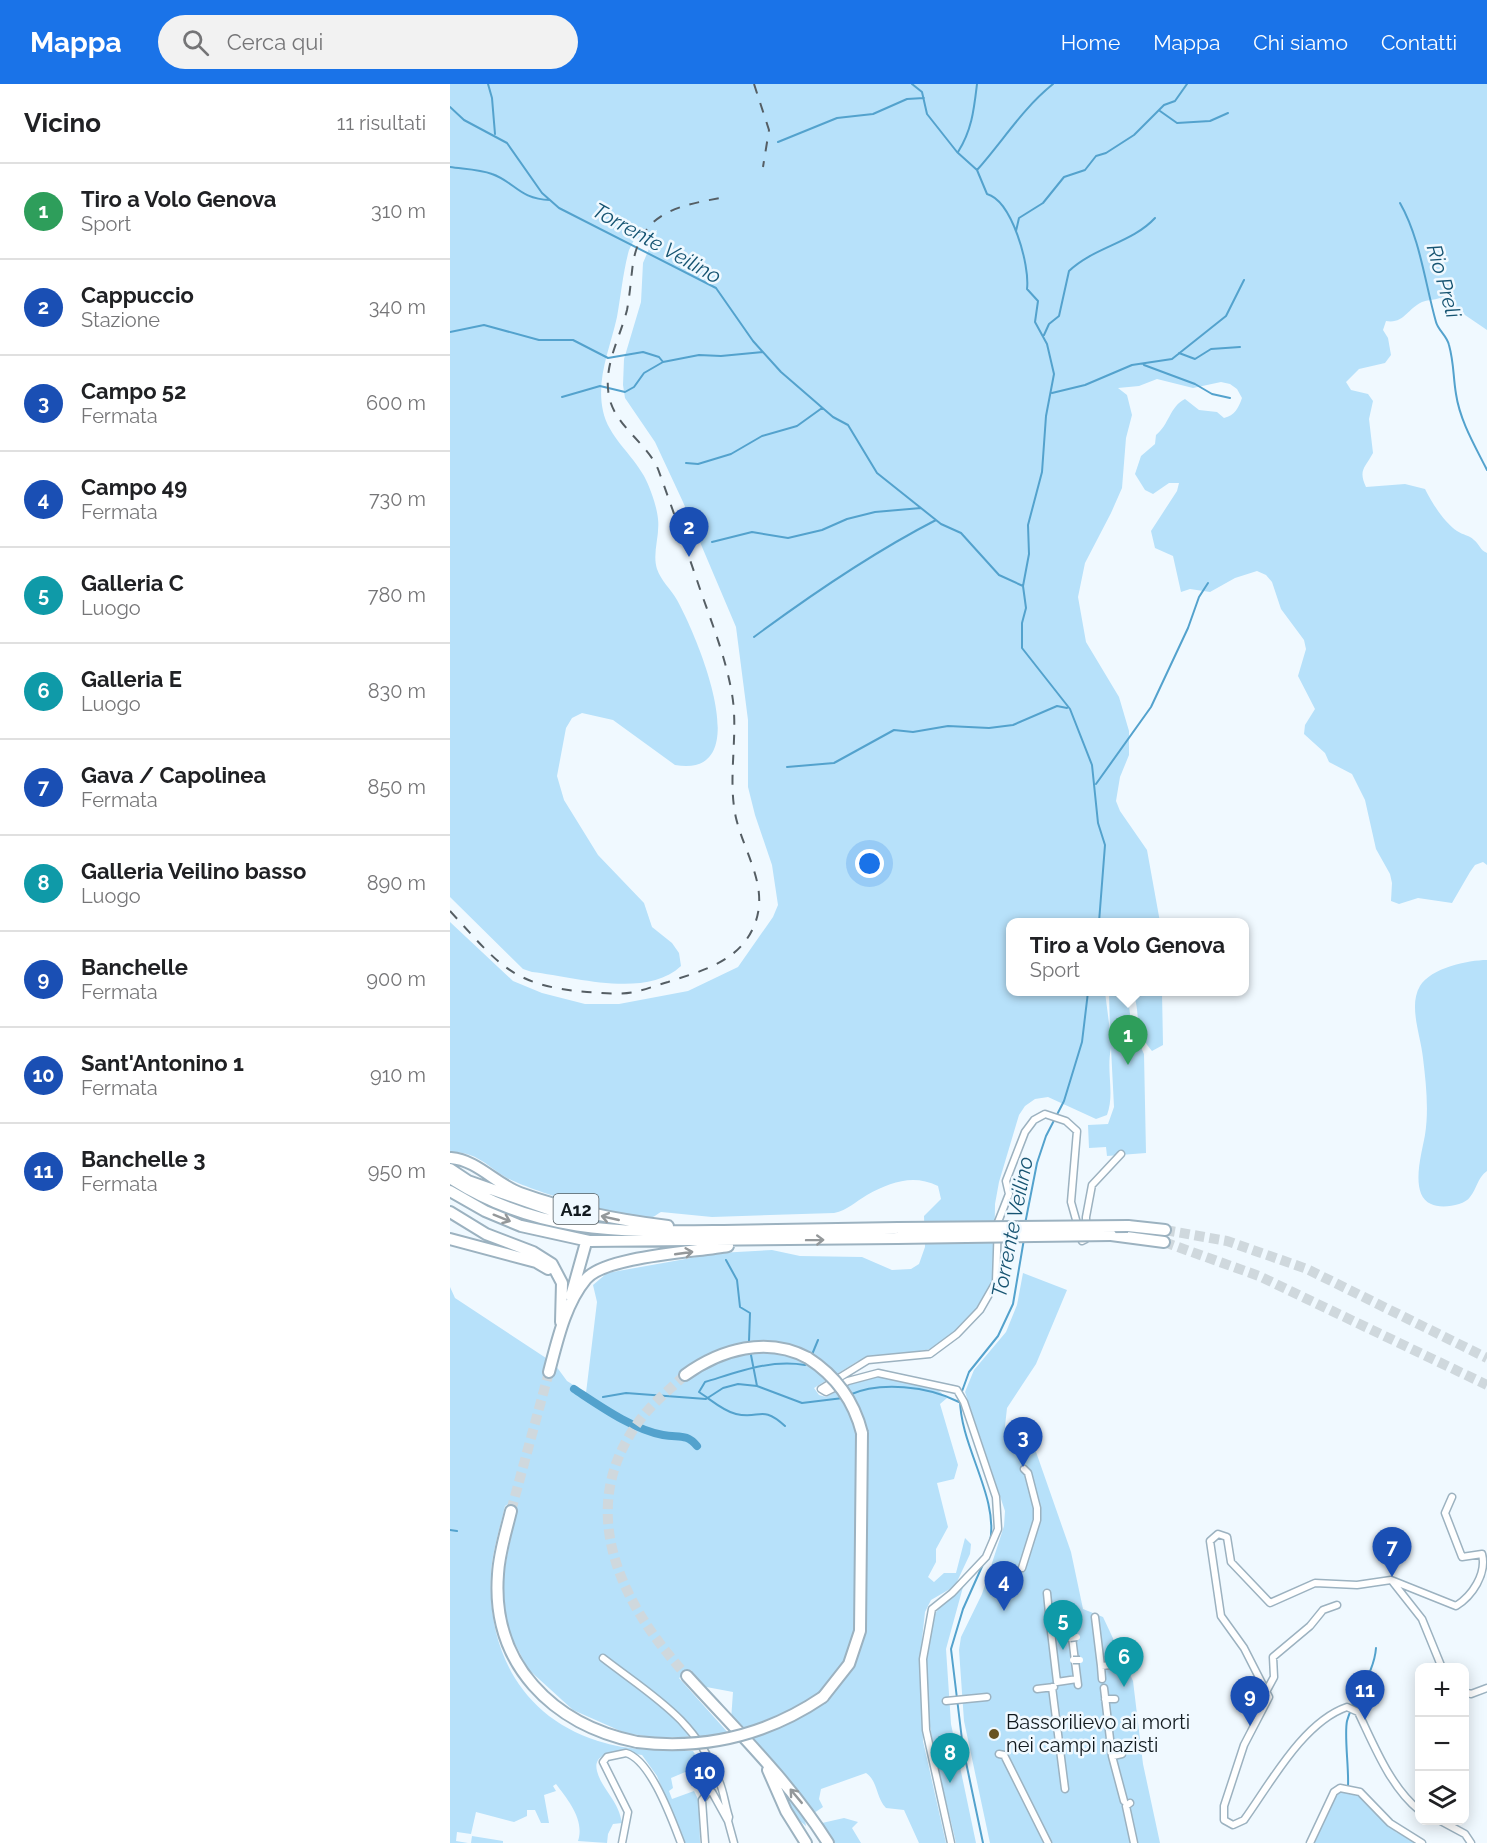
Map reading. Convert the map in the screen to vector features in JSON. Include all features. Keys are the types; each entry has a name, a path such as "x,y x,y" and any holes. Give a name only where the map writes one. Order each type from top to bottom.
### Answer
{"highway":[{"name":"A12","path":"451,1164 466,1161 520,1193 619,1220 710,1231"},
{"path":"451,1164 468,1181 515,1200 568,1216"},
{"path":"450,1178 496,1204 554,1223 622,1232 1094,1235 1165,1230"},
{"path":"450,1191 484,1211 521,1226 589,1240 757,1241 898,1233"},
{"path":"450,1212 486,1234 548,1260 561,1277 561,1329"},
{"path":"1128,1231 1164,1242"},
{"path":"450,1239 541,1264 555,1278 562,1301"},
{"path":"549,1372 561,1329 582,1284 602,1267 757,1241"},
{"path":"567,1314 585,1246"},
{"path":"511,1511 501,1551 498,1586 502,1625 515,1659 535,1688 566,1715 598,1732 637,1742 683,1744 729,1739 772,1725 823,1697 838,1682 849,1664 860,1631 862,1433 853,1406 831,1375 808,1358 780,1348 742,1348 708,1360 686,1375"},
{"path":"687,1676 804,1807 828,1843"},
{"path":"764,1761 786,1811 806,1843"}],"street":[{"path":"951,1843 926,1730 923,1659 932,1609 952,1593 991,1550 998,1529 996,1497 964,1402 957,1390 878,1373 848,1381 826,1392 821,1389 868,1360 930,1354 957,1334 980,1310 996,1282 998,1222 1008,1197 1006,1181 1031,1123 1043,1114 1053,1115 1069,1122 1078,1136 1071,1202 1083,1241 1086,1239 1086,1217 1092,1185 1121,1154"},
{"path":"1022,1568 1038,1512 1028,1473 1024,1469"},
{"path":"1415,1807 1370,1743 1358,1712 1347,1707 1337,1711 1296,1745 1244,1820 1236,1825 1226,1823 1223,1817 1224,1806 1244,1745 1268,1700 1267,1690 1244,1648 1221,1616 1214,1585 1212,1537 1218,1534 1227,1537 1231,1562 1270,1603 1315,1582 1357,1585 1391,1580 1451,1606 1460,1604 1481,1587 1487,1576 1484,1555 1479,1553 1464,1558 1455,1541 1445,1513 1452,1497"},
{"path":"1391,1580 1422,1619 1440,1663"},
{"path":"1047,1593 1050,1623 1057,1682 1077,1684 1070,1621 1050,1623"},
{"path":"1267,1690 1274,1677 1273,1657 1310,1626 1323,1610 1337,1605"},
{"path":"1095,1617 1102,1679"},
{"path":"603,1658 670,1707 685,1723 720,1782 728,1821"},
{"path":"1101,1666 1111,1665"},
{"path":"1037,1689 1053,1687 1065,1789"},
{"path":"1104,1688 1113,1756 1127,1802 1134,1843"},
{"path":"1469,1693 1487,1688"},
{"path":"946,1701 987,1697"},
{"path":"1105,1699 1115,1699"},
{"path":"622,1843 628,1812 603,1762 607,1757 626,1753 638,1761 655,1784 681,1843"},
{"path":"999,1754 1004,1755 1048,1843"},
{"path":"1113,1756 1122,1754"},
{"path":"1310,1843 1334,1792 1340,1788 1360,1792 1390,1823 1422,1843"},
{"path":"705,1843 704,1794 708,1792 715,1795 728,1821 734,1843"},
{"path":"1448,1825 1465,1834 1471,1843"}],"shaded area":[{"path":"450,84 1487,84 1487,330 1440,298 1422,302 1401,318 1386,321 1383,330 1388,338 1391,355 1385,363 1359,369 1346,382 1351,390 1368,394 1373,401 1369,419 1373,453 1363,473 1366,487 1405,484 1425,489 1448,523 1457,531 1472,538 1487,553 1487,865 1483,862 1475,865 1452,903 1418,898 1399,904 1391,901 1390,874 1376,849 1365,800 1352,774 1329,762 1325,753 1304,734 1305,725 1315,709 1298,676 1306,649 1304,640 1281,609 1272,582 1266,575 1257,571 1235,578 1210,592 1190,589 1181,592 1173,556 1155,548 1151,531 1177,491 1179,483 1169,483 1153,494 1145,490 1135,474 1141,456 1155,444 1156,435 1180,402 1185,399 1199,410 1217,412 1224,418 1236,411 1239,405 1242,398 1237,389 1221,382 1193,388 1157,379 1139,386 1118,388 1127,395 1132,415 1126,438 1122,488 1085,563 1078,597 1086,642 1119,697 1129,731 1129,755 1120,777 1116,801 1120,811 1147,850 1159,918 1006,918 1006,996 1106,996 1110,1031 1109,996 1128,996 1132,1028 1144,1054 1146,1153 1107,1156 1106,1147 1089,1148 1088,1125 1108,1124 1114,1107 1111,1048 1110,1099 1107,1115 1096,1119 1048,1097 1035,1099 1025,1106 1019,1115 999,1182 995,1204 994,1277 988,1293 976,1310 952,1335 932,1349 858,1361 814,1388 819,1395 826,1397 850,1384 876,1375 937,1389 947,1398 940,1404 958,1465 954,1479 937,1483 948,1527 936,1549 936,1562 928,1577 934,1582 944,1573 956,1573 965,1538 971,1544 970,1554 955,1586 931,1600 925,1612 920,1658 923,1741 946,1843 919,1843 904,1810 886,1808 873,1780 866,1773 821,1789 819,1799 823,1807 814,1813 731,1720 733,1692 701,1686 691,1670 679,1678 730,1735 657,1738 625,1733 573,1710 528,1669 509,1632 503,1603 504,1572 517,1507 510,1503 505,1506 496,1540 491,1574 491,1602 495,1629 514,1677 530,1698 549,1716 571,1730 621,1747 693,1751 702,1765 671,1778 673,1788 669,1791 672,1799 694,1791 699,1801 700,1843 684,1843 657,1776 642,1755 621,1752 605,1755 597,1763 599,1778 617,1807 622,1823 613,1824 607,1843 578,1841 580,1833 577,1818 556,1784 553,1786 556,1791 544,1795 549,1823 541,1823 535,1810 527,1810 527,1816 514,1822 476,1812 471,1834 457,1832 456,1841 468,1843 450,1843 450,1287 455,1298 546,1358 543,1372 553,1375 556,1366 567,1381 586,1393 597,1302 593,1285 607,1273 719,1253 772,1250 800,1256 862,1257 892,1270 911,1269 919,1264 925,1247 924,1216 941,1199 938,1186 929,1182 911,1180 885,1186 834,1213 712,1217 661,1212 653,1217 641,1217 602,1210 536,1190 507,1178 475,1157 450,1152 450,922 513,981 542,993 585,1004 619,1004 688,991 738,967 773,917 778,905 772,865 748,787 748,720 736,627 655,442 625,398 624,359 641,302 643,263 657,230 634,240 629,250 617,317 605,364 601,399 610,429 639,468 653,497 658,519 655,557 657,569 686,617 707,670 715,700 718,728 714,750 700,764 675,765 613,720 582,713 572,718 566,728 557,776 564,800 598,855 644,903 652,927 672,943 679,953 681,966 666,976 649,982 630,984 589,981 532,972 523,969 450,897"},
{"path":"1487,960 1487,1171 1463,1203 1452,1206 1435,1206 1424,1199 1419,1183 1427,1106 1415,1003 1420,986 1432,974 1460,963"},
{"path":"1134,996 1162,996 1163,1045 1152,1051 1140,1029"},
{"path":"1023,1273 1067,1290 1036,1364 1007,1408 1005,1426 1014,1447 1022,1452 1035,1449 1071,1552 1083,1609 1103,1617 1133,1681 1143,1764 1160,1843 990,1843 964,1721 959,1650 961,1637 982,1594 1004,1526 1005,1511 965,1392 974,1370 1006,1332 1017,1305"},
{"path":"963,1587 946,1649 951,1724 976,1843 956,1843 936,1760 926,1697 927,1639 934,1616"},
{"path":"779,1781 804,1814 806,1826 790,1813"},
{"path":"1341,1792 1363,1797 1396,1832 1419,1843 1313,1843 1336,1795"},
{"path":"844,1818 858,1822 852,1828 861,1843 835,1843 822,1823"},
{"path":"472,1836 503,1841 503,1843 471,1843"}],"waterway":[{"path":"488,84 492,98 495,134"},
{"path":"912,84 922,92 927,114 957,152 977,170 987,194 996,199 1004,208 1018,235 1026,265 1027,289 1038,301 1035,322 1047,344 1054,374 1046,416 1042,472 1028,525 1029,554 1023,586"},
{"path":"958,152 969,127 977,84"},
{"path":"977,170 1022,115 1053,84"},
{"path":"1016,231 1019,218 1043,203 1064,177 1085,170 1096,156 1106,153 1134,135 1164,105 1175,101 1187,84"},
{"path":"778,142 837,118 873,114 907,99 924,98"},
{"name":"Torrente Veilino","path":"450,107 464,120 507,143 542,193 559,208 716,288 753,341 781,372 833,417 848,425 877,473 941,524 961,533 999,575 1023,586 1026,608 1022,623 1022,648 1070,709 1092,765 1098,823 1105,845 1099,918"},
{"path":"1160,111 1177,123 1210,121 1228,113"},
{"path":"450,167 487,172 500,177 531,197 550,200"},
{"name":"Rio Preli","path":"1400,203 1413,231 1436,322 1449,345 1461,414 1487,470"},
{"path":"1044,335 1049,324 1059,316 1069,271 1090,256 1135,233 1155,218"},
{"path":"1052,393 1085,385 1132,365 1172,359 1226,316 1244,280"},
{"path":"450,332 484,325 539,340 573,340 608,358 643,352 659,357 663,362"},
{"path":"1179,353 1195,359 1211,349 1240,347"},
{"path":"562,397 600,386 625,392 634,387 644,373 663,362 699,355 721,356 763,352"},
{"path":"1144,365 1195,384 1212,394 1230,398"},
{"path":"686,463 698,464 731,454 762,436 797,426 822,408"},
{"path":"712,542 752,532 788,538 822,530 847,519 875,512 921,508"},
{"path":"754,637 843,575 936,520"},
{"path":"1096,784 1151,707 1188,628 1199,597 1208,583"},
{"path":"787,767 834,763 894,730 913,732 948,726 989,728 1013,725 1057,706 1067,708"},
{"name":"Torrente Veilino","path":"1025,1224 1037,1163 1046,1136 1064,1101 1082,1042 1088,996"},
{"name":"Torrente Veilino","path":"961,1394 969,1372 998,1336 1013,1304 1024,1239"},
{"path":"726,1260 737,1280 740,1307 750,1313 749,1341"},
{"path":"811,1357 818,1340"},
{"path":"751,1355 757,1386"},
{"path":"785,1426 777,1419 765,1414 744,1415 731,1412 721,1408 699,1392 705,1382 742,1371 767,1365 805,1365 808,1362"},
{"path":"603,1397 626,1393 706,1399 723,1388 738,1384 757,1386 802,1403 843,1398"},
{"path":"849,1395 875,1388 904,1387 933,1392 959,1402"},
{"path":"574,1389 640,1428 663,1435 686,1438 697,1446"},
{"name":"Torrente Veilino","path":"960,1399 966,1435 989,1507 990,1542"},
{"path":"450,1530 457,1531"},
{"name":"Torrente Veilino","path":"983,1843 963,1748 951,1649 963,1609 984,1562"},
{"path":"1348,1786 1347,1721 1372,1667 1376,1648"}],"tunnel":[{"path":"1165,1230 1227,1241 1307,1269 1487,1358"},
{"path":"1164,1242 1259,1276 1487,1385"},
{"path":"511,1511 549,1372"},
{"path":"685,1375 642,1417 618,1458 609,1491 608,1524 614,1557 626,1589 643,1620 687,1676"}],"railway":[{"path":"754,84 769,130 763,167"},
{"path":"450,911 494,958 523,977 561,989 605,993 638,991 706,969 729,957 739,948 754,926 758,912 758,885 736,818 733,788 734,709 726,668 658,469 617,416 609,396 608,385 610,363 627,310 633,263 645,231 666,213 680,207 726,197"}],"place":[{"name":"Cappuccio","path":"689,557"},
{"name":"Tiro a Volo Genova","path":"1128,1065"},
{"name":"Campo 52","path":"1023,1467"},
{"name":"Gava / Capolinea","path":"1392,1577"},
{"name":"Campo 49","path":"1004,1611"},
{"name":"Galleria C","path":"1063,1650"},
{"name":"Galleria E","path":"1124,1687"},
{"name":"Banchelle 3","path":"1365,1720"},
{"name":"Banchelle","path":"1250,1726"},
{"name":"Bassorilievo ai morti nei campi nazisti","path":"994,1734"},
{"name":"Galleria Veilino basso","path":"950,1783"},
{"name":"Sant'Antonino 1","path":"705,1802"}]}
